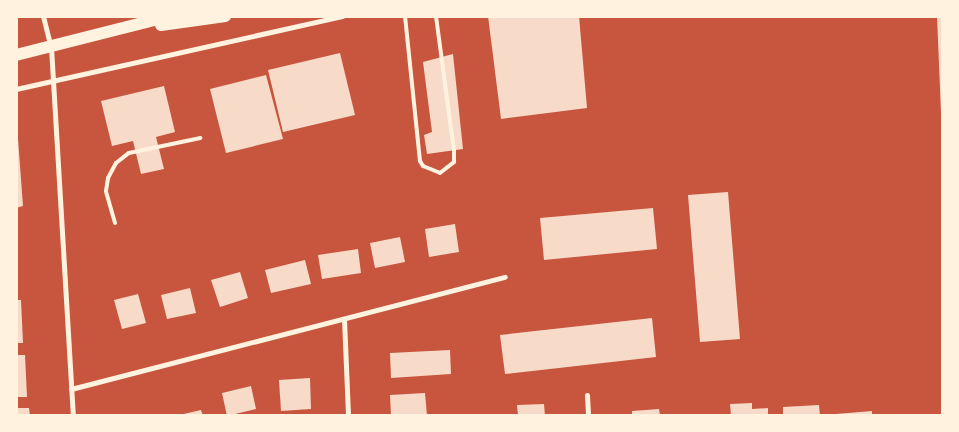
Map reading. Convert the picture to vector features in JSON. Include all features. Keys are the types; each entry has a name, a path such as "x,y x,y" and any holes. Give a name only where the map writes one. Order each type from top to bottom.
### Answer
{"main road":[{"path":"16,55 170,16"},
{"path":"109,32 225,16"}],"street":[{"path":"43,16 51,46 72,416"},
{"path":"16,89 342,16"},
{"path":"71,389 505,277"},
{"path":"344,319 348,416"},
{"path":"587,395 588,416"}],"lane":[{"path":"405,16 420,161 423,166 440,173 454,162 454,151 436,16"},
{"path":"115,223 106,191 108,178 116,163 129,153 200,138"}],"building":[{"path":"488,16 579,16 587,108 501,119"},
{"path":"937,16 943,16 943,113 941,113"},
{"path":"340,53 355,115 283,132 268,70"},
{"path":"453,54 463,149 427,154 424,135 432,132 423,62"},
{"path":"266,75 283,139 226,153 210,89"},
{"path":"164,86 175,132 156,137 164,169 141,174 133,141 112,146 101,101"},
{"path":"16,112 23,206 16,208"},
{"path":"728,192 740,339 700,342 688,195"},
{"path":"653,208 657,249 544,260 540,218"},
{"path":"455,224 459,252 429,257 425,229"},
{"path":"400,237 405,262 375,268 370,243"},
{"path":"358,249 361,273 322,279 318,255"},
{"path":"305,260 311,284 271,293 265,270"},
{"path":"240,272 248,298 220,307 211,280"},
{"path":"190,288 196,313 167,319 161,295"},
{"path":"138,294 146,323 122,329 114,300"},
{"path":"16,300 21,300 23,343 16,343"},
{"path":"652,318 656,357 505,374 500,335"},
{"path":"450,350 451,374 391,378 390,353"},
{"path":"16,355 25,355 27,397 16,397"},
{"path":"310,378 311,409 281,411 279,380"},
{"path":"251,386 256,409 227,416 222,393"},
{"path":"425,393 427,416 391,416 390,395"},
{"path":"752,403 752,409 768,408 768,416 731,416 730,404"},
{"path":"544,404 545,416 518,416 517,405"},
{"path":"819,405 820,416 783,416 783,407"},
{"path":"16,408 29,408 30,416 16,416"},
{"path":"659,409 660,416 632,416 632,411"},
{"path":"201,410 203,416 179,416 179,415"},
{"path":"872,411 872,416 836,416 836,414"}]}
